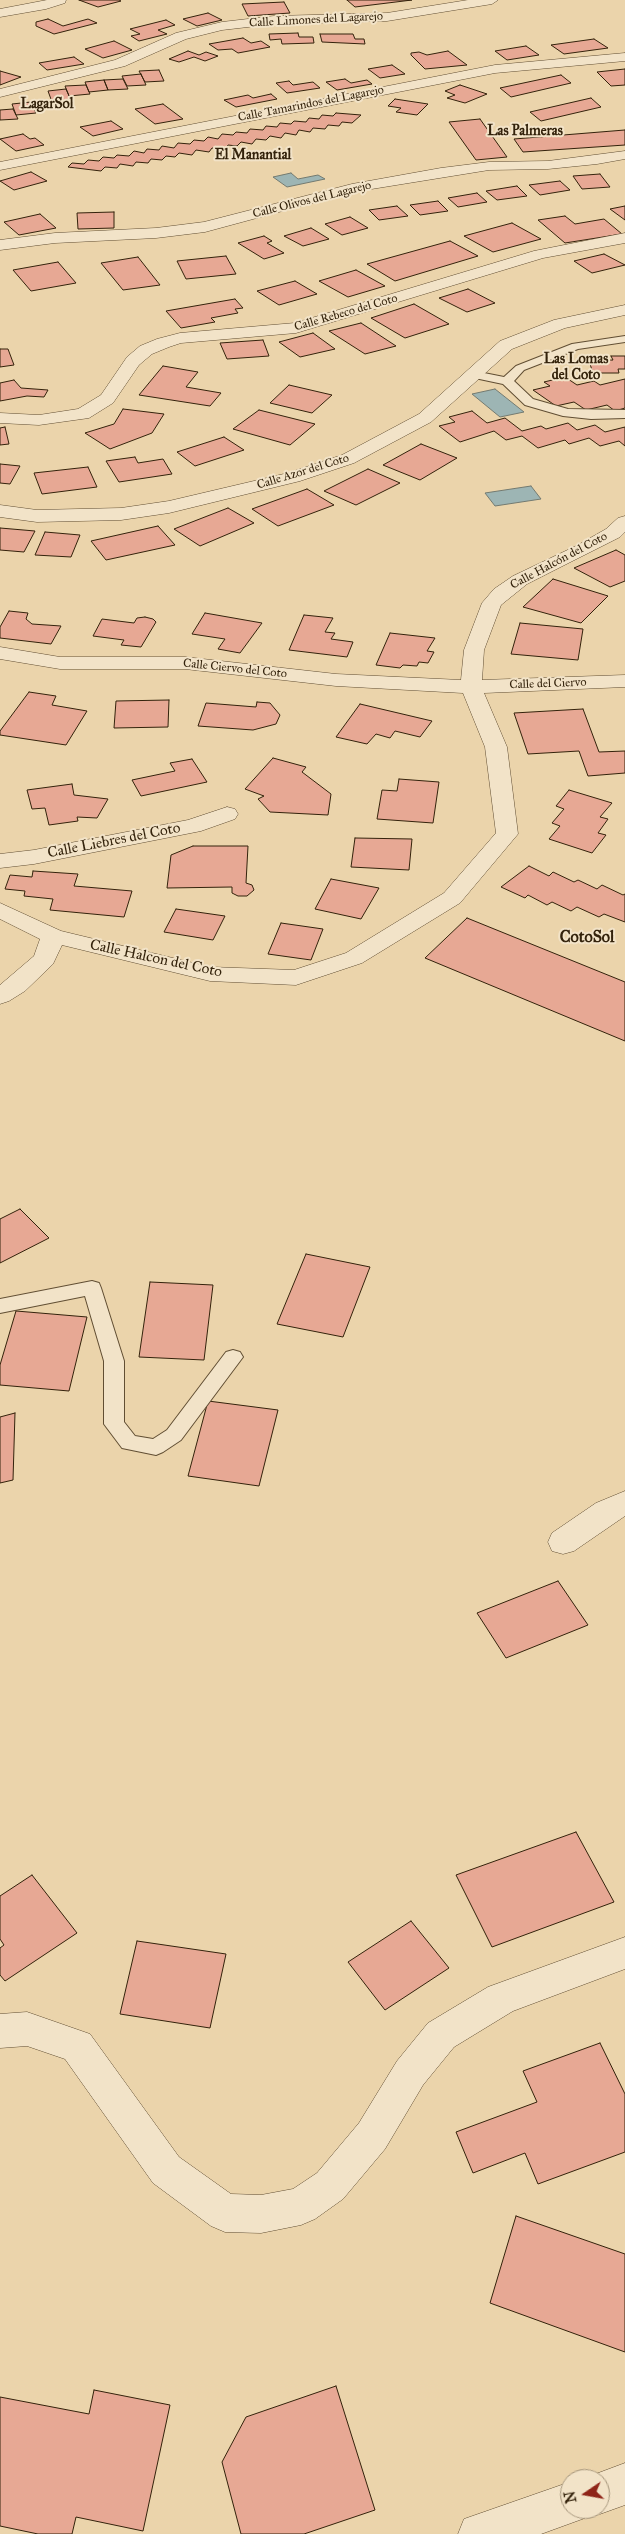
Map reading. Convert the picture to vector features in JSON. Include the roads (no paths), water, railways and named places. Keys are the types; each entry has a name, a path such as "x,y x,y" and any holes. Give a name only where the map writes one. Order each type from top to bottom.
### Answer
{"street":[{"path":"0,12 41,6 60,0"},
{"name":"Calle Limones del Lagarejo","path":"0,93 120,63 181,36 222,26 274,20 387,17 492,0"},
{"name":"Calle Tamarindos del Lagarejo","path":"0,166 477,72 625,57"},
{"name":"Calle Olivos del Lagarejo","path":"0,245 55,238 156,233 205,226 352,188 424,175 489,166 548,165 625,155"},
{"name":"Calle Rebeco del Coto","path":"0,418 38,420 83,414 107,399 134,361 146,350 180,338 296,328 524,258 625,238"},
{"name":"Calle Azor del Coto","path":"0,511 37,516 121,514 178,505 294,477 348,459 426,418 506,346 529,335 560,324 625,310"},
{"name":"Calle Halcón del Coto","path":"471,687 474,650 492,603 501,593 520,580 585,549 613,533 625,522"},
{"name":"Calle Ciervo del Coto","path":"0,652 60,663 185,663 336,680 471,687"},
{"name":"Calle del Ciervo","path":"471,687 625,681"},
{"name":"Calle Halcon del Coto","path":"0,910 53,936 210,974 296,978 354,958 452,898 508,834 496,747 471,687"},
{"name":"Calle Liebres del Coto","path":"0,861 193,826 227,814"},
{"path":"0,996 16,986 45,959 53,936"},
{"path":"563,1542 608,1512 625,1504"},
{"path":"0,2031 27,2029 77,2046 166,2170 225,2213 261,2214 301,2206 330,2186 372,2136 410,2073 441,2036 501,1999 625,1953"},
{"path":"610,2489 625,2484"},
{"path":"479,2534 560,2506"}],"lane":[{"path":"507,382 520,368 576,346 625,339"},
{"path":"474,375 507,382 530,402 567,413 591,415 625,414"},
{"path":"0,1306 92,1288 114,1361 114,1424 130,1443 156,1447 174,1435 233,1357"}],"water":[{"path":"291,173 298,179 318,175 325,179 287,187 273,177"},
{"path":"495,389 524,412 500,417 472,394"},
{"path":"531,486 541,499 495,506 485,493"}],"district":[{"name":"LagarSol","path":"47,105"},
{"name":"Las Palmeras","path":"525,132"},
{"name":"El Manantial","path":"253,156"},
{"name":"Las Lomas del Coto","path":"576,368"},
{"name":"CotoSol","path":"587,938"}]}
